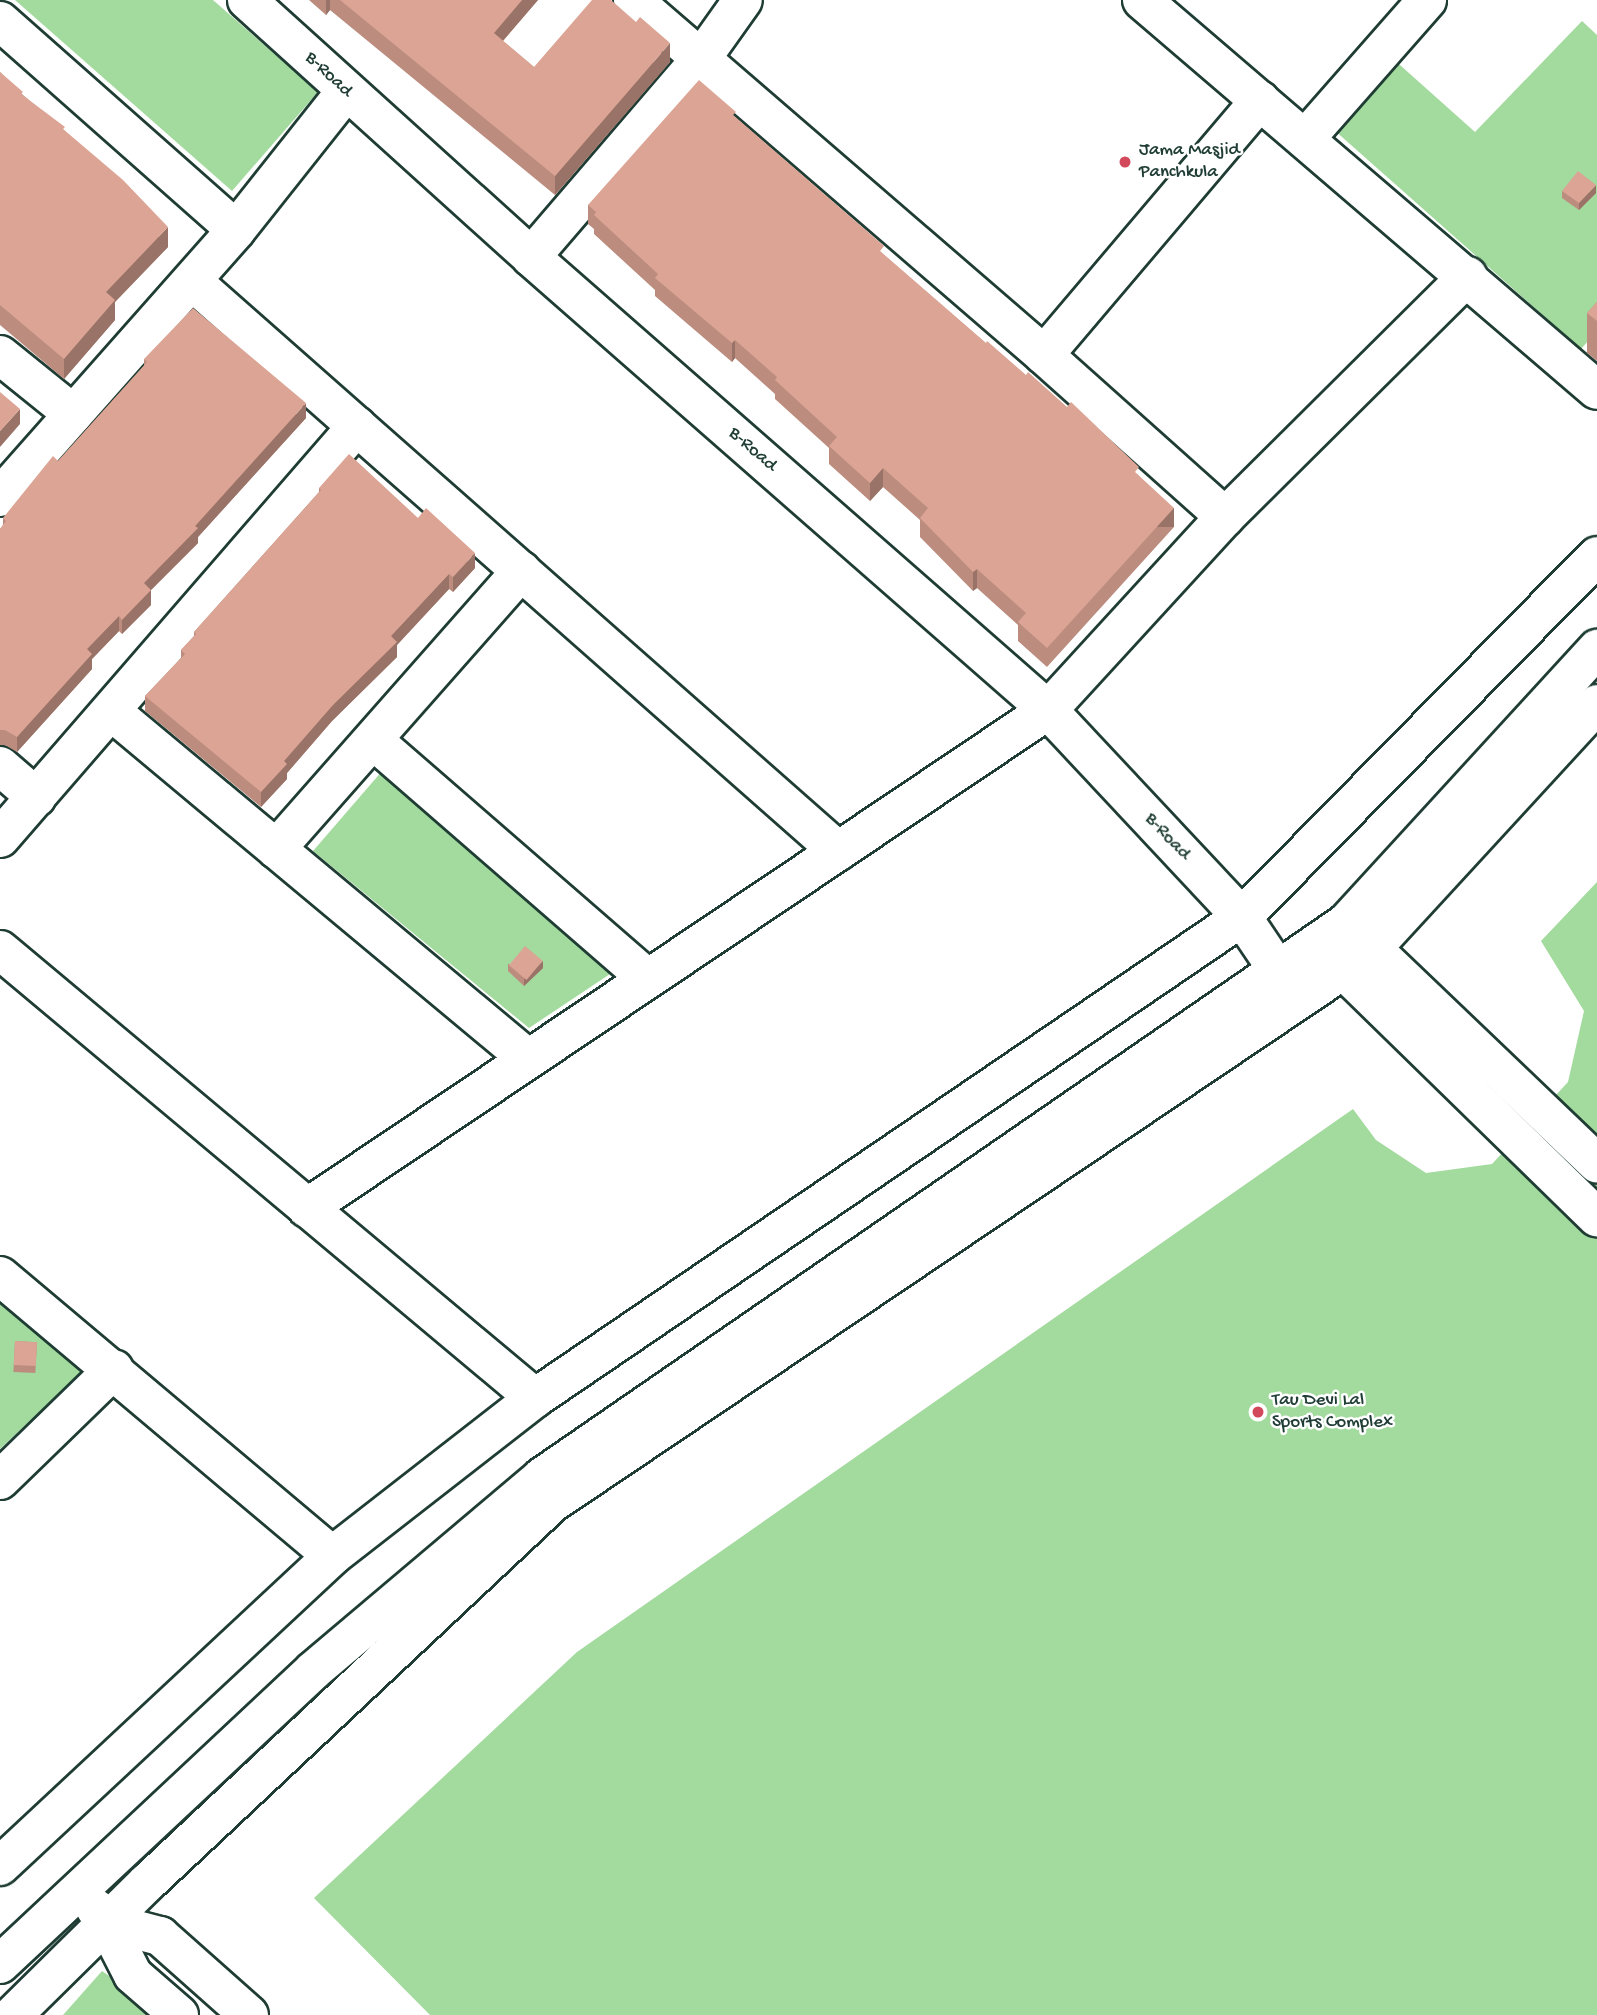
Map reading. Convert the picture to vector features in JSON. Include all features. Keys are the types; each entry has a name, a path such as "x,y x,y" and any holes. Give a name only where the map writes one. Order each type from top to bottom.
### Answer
{"street":[{"name":"B-Road","path":"247,0 531,257 1048,710 1242,917 1288,985"},
{"path":"633,0 1044,355 1225,517"},
{"path":"531,257 701,59 743,0"},
{"path":"1142,0 1468,276 1597,390"},
{"path":"1306,139 1427,0"},
{"path":"0,22 236,230"},
{"path":"0,497 236,230 346,91"},
{"path":"1044,355 1260,100"},
{"path":"307,1208 1048,710 1225,517 1468,276"},
{"path":"192,281 838,851"},
{"path":"0,355 74,414"},
{"path":"0,838 356,426"},
{"path":"0,1866 332,1556 535,1398 1242,917 1597,556"},
{"path":"276,849 521,571"},
{"path":"1345,946 1597,649"},
{"path":"13,2015 106,1922 552,1503 1345,946 1597,704"},
{"path":"111,711 527,1058"},
{"path":"373,740 647,978"},
{"path":"0,765 36,797"},
{"path":"1345,946 1597,1163"},
{"path":"1345,946 1597,1217"},
{"path":"0,950 535,1398"},
{"path":"0,1964 314,1670 542,1477 1288,985"},
{"path":"0,1276 114,1369 332,1556"},
{"path":"0,1480 114,1369"},
{"path":"79,1889 106,1922 133,1975 179,2015"},
{"path":"106,1922 160,1936 249,2015"}],"green space":[{"path":"15,0 213,0 318,92 232,191"},
{"path":"1582,21 1597,35 1597,331 1581,349 1333,129 1391,57 1475,132"},
{"path":"383,770 613,972 529,1028 313,851"},
{"name":"Tau Devi Lal Sports Complex","path":"1597,882 1597,2015 430,2015 314,1898 577,1652 1353,1109 1376,1140 1426,1173 1492,1164 1568,1082 1584,1011 1541,941"},
{"path":"0,1291 90,1364 0,1449"},
{"path":"102,1971 166,2015 63,2015"}],"building":[{"path":"340,0 522,0 494,33 534,67 592,0 611,0 636,22 640,17 670,43 555,176"},
{"path":"0,72 23,92 21,94 65,127 63,129 123,180 168,227 106,292 115,300 64,359 0,305"},
{"path":"699,80 736,112 733,115 884,246 880,251 986,343 987,341 1026,375 1028,372 1067,407 1071,402 1139,467 1135,472 1174,508 1047,648 1018,622 1026,613 977,569 973,572 920,518 928,508 883,468 870,483 829,446 837,437 775,380 777,377 735,340 732,343 655,278 658,274 594,215 596,212 588,205"},
{"path":"1578,171 1596,185 1579,203 1562,191"},
{"path":"1597,302 1597,321 1587,313"},
{"path":"193,308 306,403 195,526 198,528 144,583 151,590 122,620 119,616 87,649 92,654 17,737 0,730 0,529 6,521 3,518 53,456 58,461 147,362 144,359"},
{"path":"0,392 20,409 0,431"},
{"path":"349,454 418,518 426,508 475,553 453,577 449,574 391,636 397,642 332,706 284,761 287,764 261,792 145,696 185,654 181,650 196,634 194,632 321,490 319,488"},
{"path":"525,946 543,961 527,980 509,965"},
{"path":"15,1341 37,1342 36,1366 14,1365"}],"place":[{"name":"Jama Masjid Panchkula","path":"1125,162"},
{"name":"Tau Devi Lal Sports Complex","path":"1258,1412"}]}
